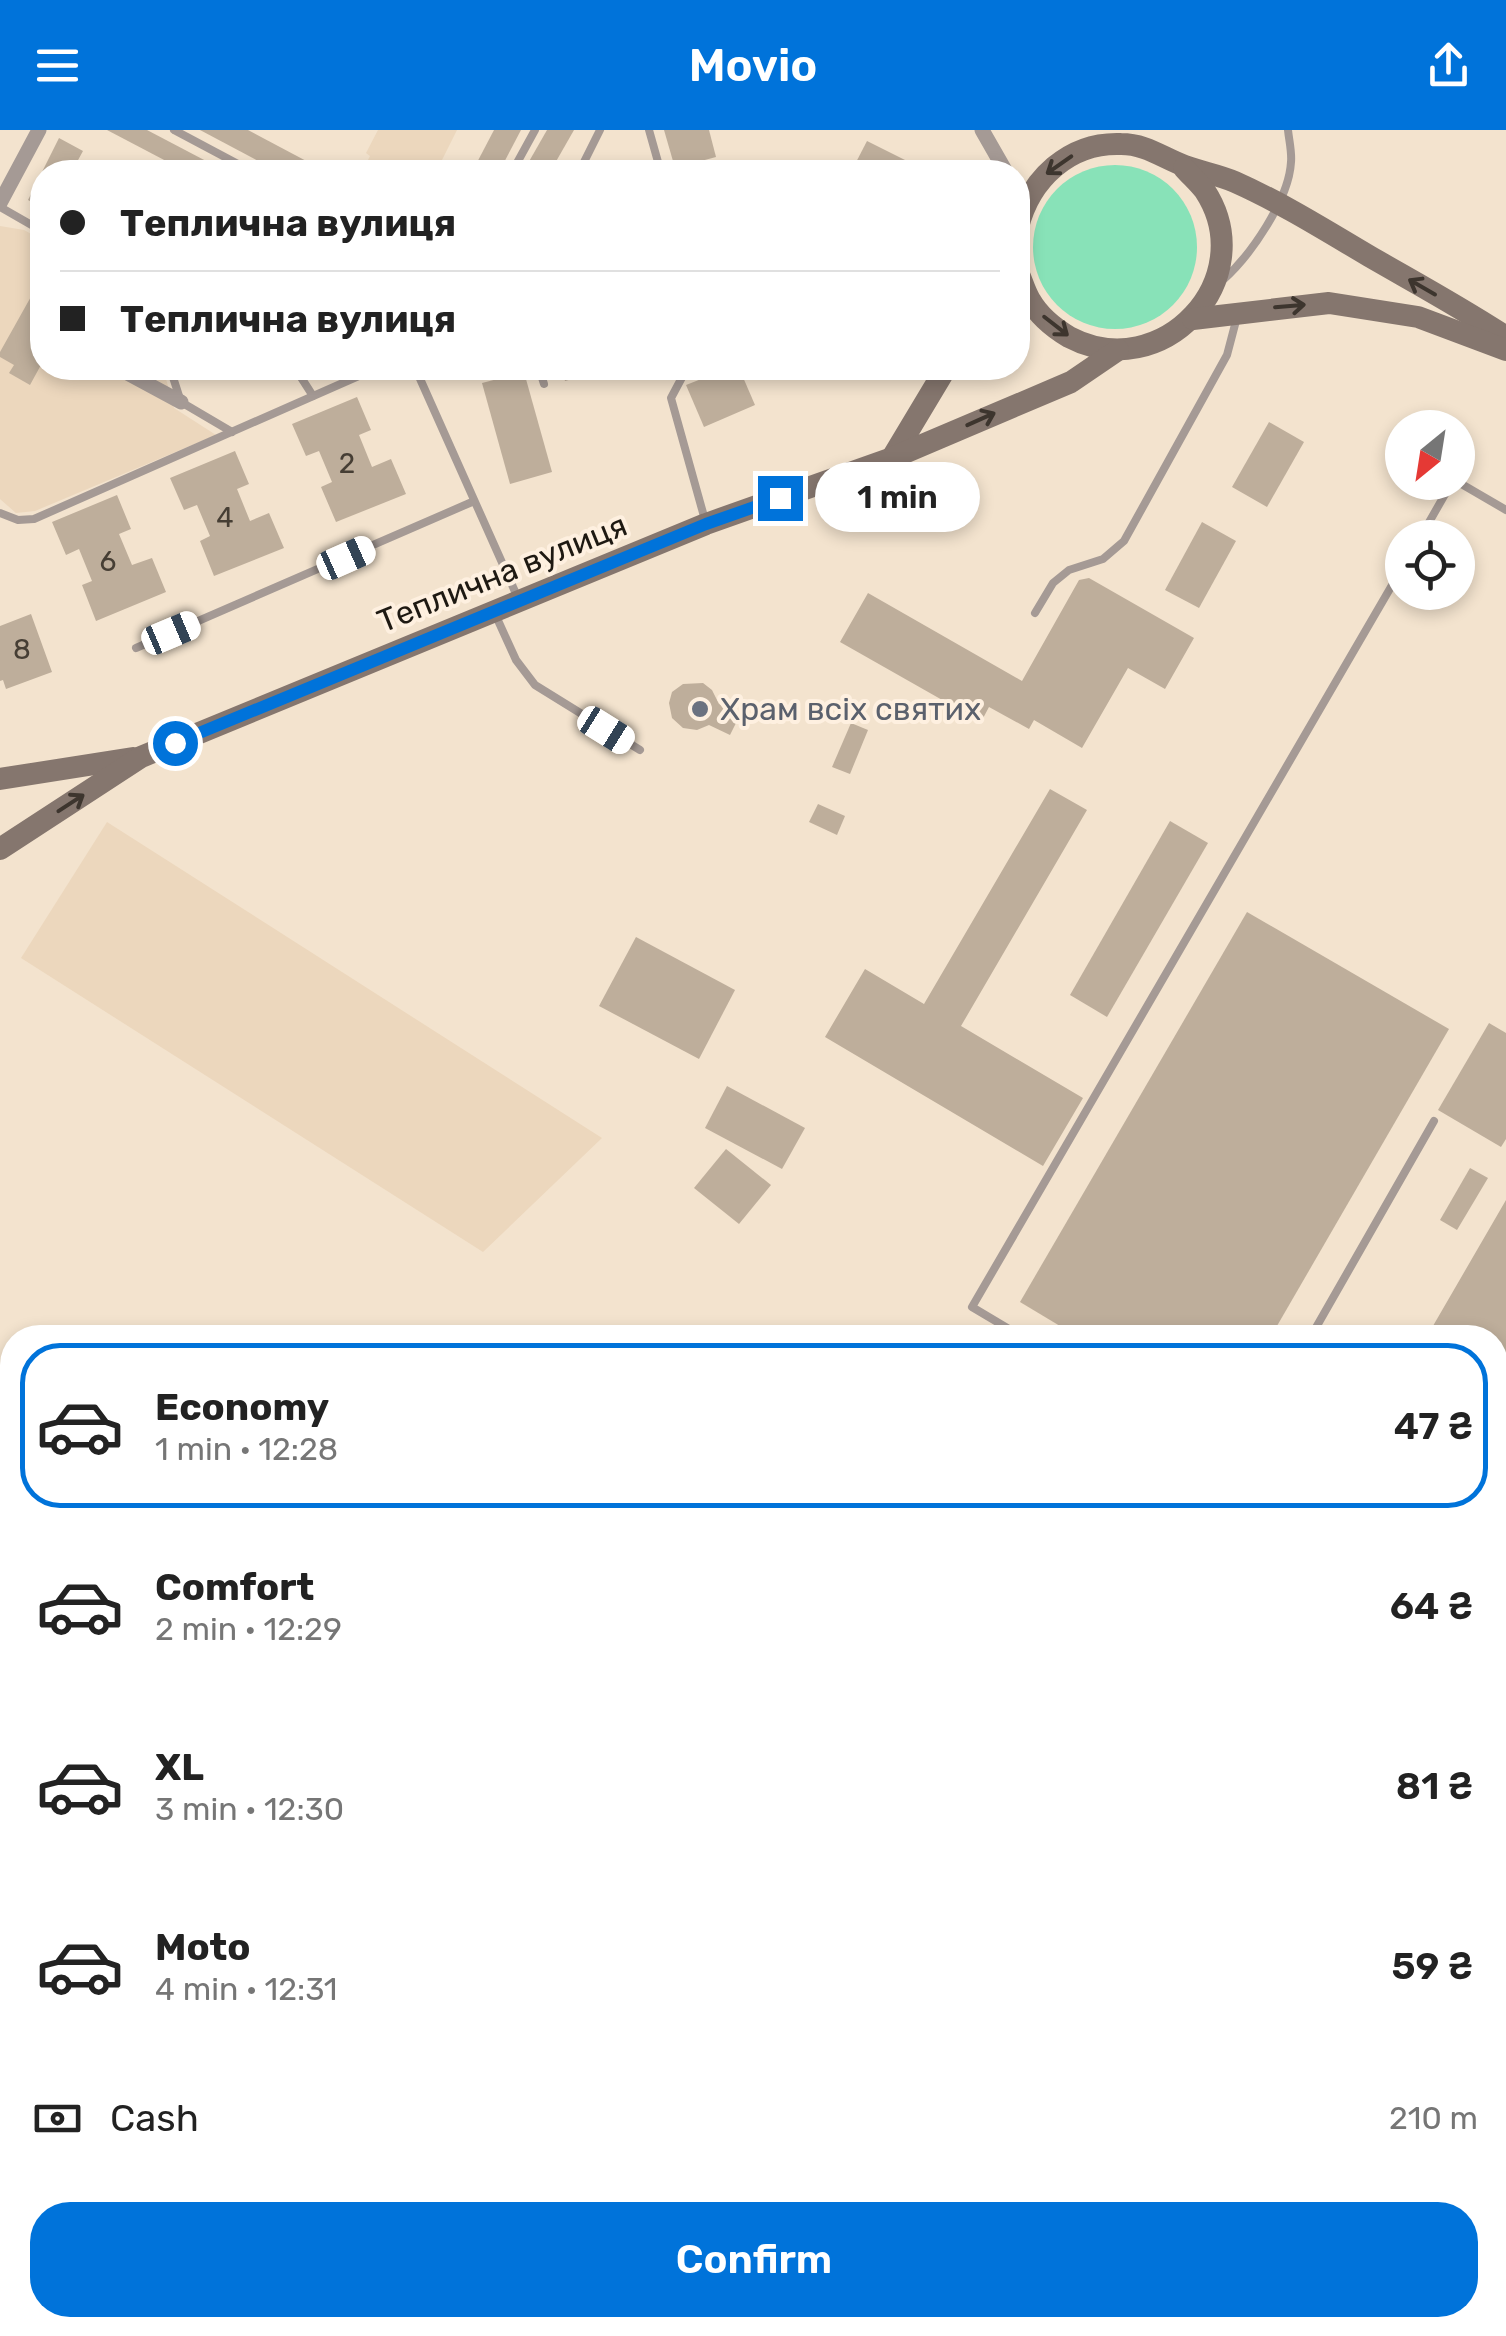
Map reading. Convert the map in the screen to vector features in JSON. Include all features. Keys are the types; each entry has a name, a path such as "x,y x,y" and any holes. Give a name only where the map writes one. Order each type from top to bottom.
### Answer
{"main road":[{"path":"1030,194 1063,159 1091,147 1121,144 1151,149 1278,203 1506,337"},
{"path":"1030,301 1054,328 1084,344 1118,350 1142,347 1170,336 1193,318 1212,290 1221,257 1218,222 1205,191 1181,165"},
{"path":"1193,318 1329,303 1418,317 1506,350"},
{"name":"Теплична вулиця","path":"0,849 142,757 706,524 892,458 1071,382 1118,350"},
{"path":"892,458 939,380"},
{"name":"Теплична вулиця","path":"0,779 142,757"}],"street":[{"path":"0,205 39,130"},
{"path":"982,130 999,160"},
{"path":"1119,130 1151,149"},
{"path":"140,380 180,402"}],"lane":[{"path":"174,130 230,160"},
{"path":"519,160 535,130"},
{"path":"585,160 600,130"},
{"path":"649,130 657,160"},
{"path":"1212,290 1239,265 1278,203 1292,165 1288,130"},
{"path":"0,205 30,224"},
{"path":"1035,613 1054,583 1069,570 1103,559 1124,541 1227,356 1239,311"},
{"path":"174,380 180,402 232,432"},
{"path":"302,380 312,396"},
{"path":"0,512 18,520 34,519 348,380"},
{"path":"422,380 472,502 520,601"},
{"path":"543,380 544,384"},
{"path":"680,380 670,398 706,524"},
{"path":"1475,493 1506,510"},
{"path":"136,648 472,502"},
{"path":"1002,1325 972,1307 1385,597"},
{"path":"494,612 514,656 532,682 640,750"},
{"path":"1317,1325 1434,1121"}],"shaded area":[{"path":"378,130 457,130 442,160 368,160 370,156 366,153"},
{"path":"0,226 30,233 30,380 166,380 174,408 216,435 35,511 16,513 0,499"},
{"path":"107,822 602,1138 483,1252 21,958"}],"green space":[{"path":"1115,165 1146,171 1173,189 1191,216 1197,247 1191,278 1173,305 1146,323 1115,329 1084,323 1057,305 1039,278 1033,247 1039,216 1057,189 1084,171"}],"building":[{"path":"107,130 147,130 204,160 164,160"},
{"path":"200,130 248,130 304,160 256,160"},
{"path":"494,130 521,130 505,160 478,160"},
{"path":"547,130 574,130 557,160 530,160"},
{"path":"664,130 709,130 716,157 673,160"},
{"path":"59,138 83,151 78,160 48,160"},
{"path":"867,141 905,160 857,160"},
{"path":"30,298 30,385 9,373 14,365 0,357"},
{"path":"526,380 552,472 510,484 482,383"},
{"path":"699,380 744,380 755,405 704,427 686,385"},
{"path":"357,397 371,430 359,435 372,467 391,459 406,494 336,522 321,487 332,482 319,451 306,456 292,424"},
{"path":"1269,422 1304,442 1267,507 1232,487"},
{"path":"235,451 249,484 237,489 250,521 269,513 284,548 214,576 200,541 210,536 197,505 184,510 170,478"},
{"path":"117,495 131,529 119,534 132,565 152,558 166,592 96,621 82,585 92,581 79,549 66,555 52,522"},
{"path":"1202,522 1236,541 1199,608 1165,590"},
{"path":"1089,578 1194,638 1165,689 1128,668 1082,748 1034,720 1029,729 989,707 981,722 840,642 868,593 1022,681 1079,580"},
{"path":"31,614 52,672 6,689 0,681 0,626"},
{"name":"Храм всіх святих","path":"703,683 719,704 740,715 730,735 709,725 697,730 683,728 672,718 672,692 683,684"},
{"path":"851,723 868,730 850,774 832,767"},
{"path":"1050,789 1087,810 961,1026 1083,1098 1043,1166 825,1037 865,969 924,1004"},
{"path":"818,804 845,816 837,835 809,822"},
{"path":"1170,821 1208,843 1107,1017 1070,995"},
{"path":"1247,912 1449,1029 1278,1325 1058,1325 1020,1302"},
{"path":"636,937 735,990 699,1059 599,1006"},
{"path":"1489,1023 1506,1033 1506,1139 1501,1147 1438,1110"},
{"path":"727,1086 805,1128 782,1169 705,1128"},
{"path":"726,1149 771,1185 739,1224 694,1188"},
{"path":"1470,1168 1488,1178 1457,1230 1440,1220"},
{"path":"1506,1200 1506,1325 1434,1325"}],"place":[{"name":"Храм всіх святих","path":"700,709"}],"route":[{"path":"175,743 706,524 780,498"}]}
